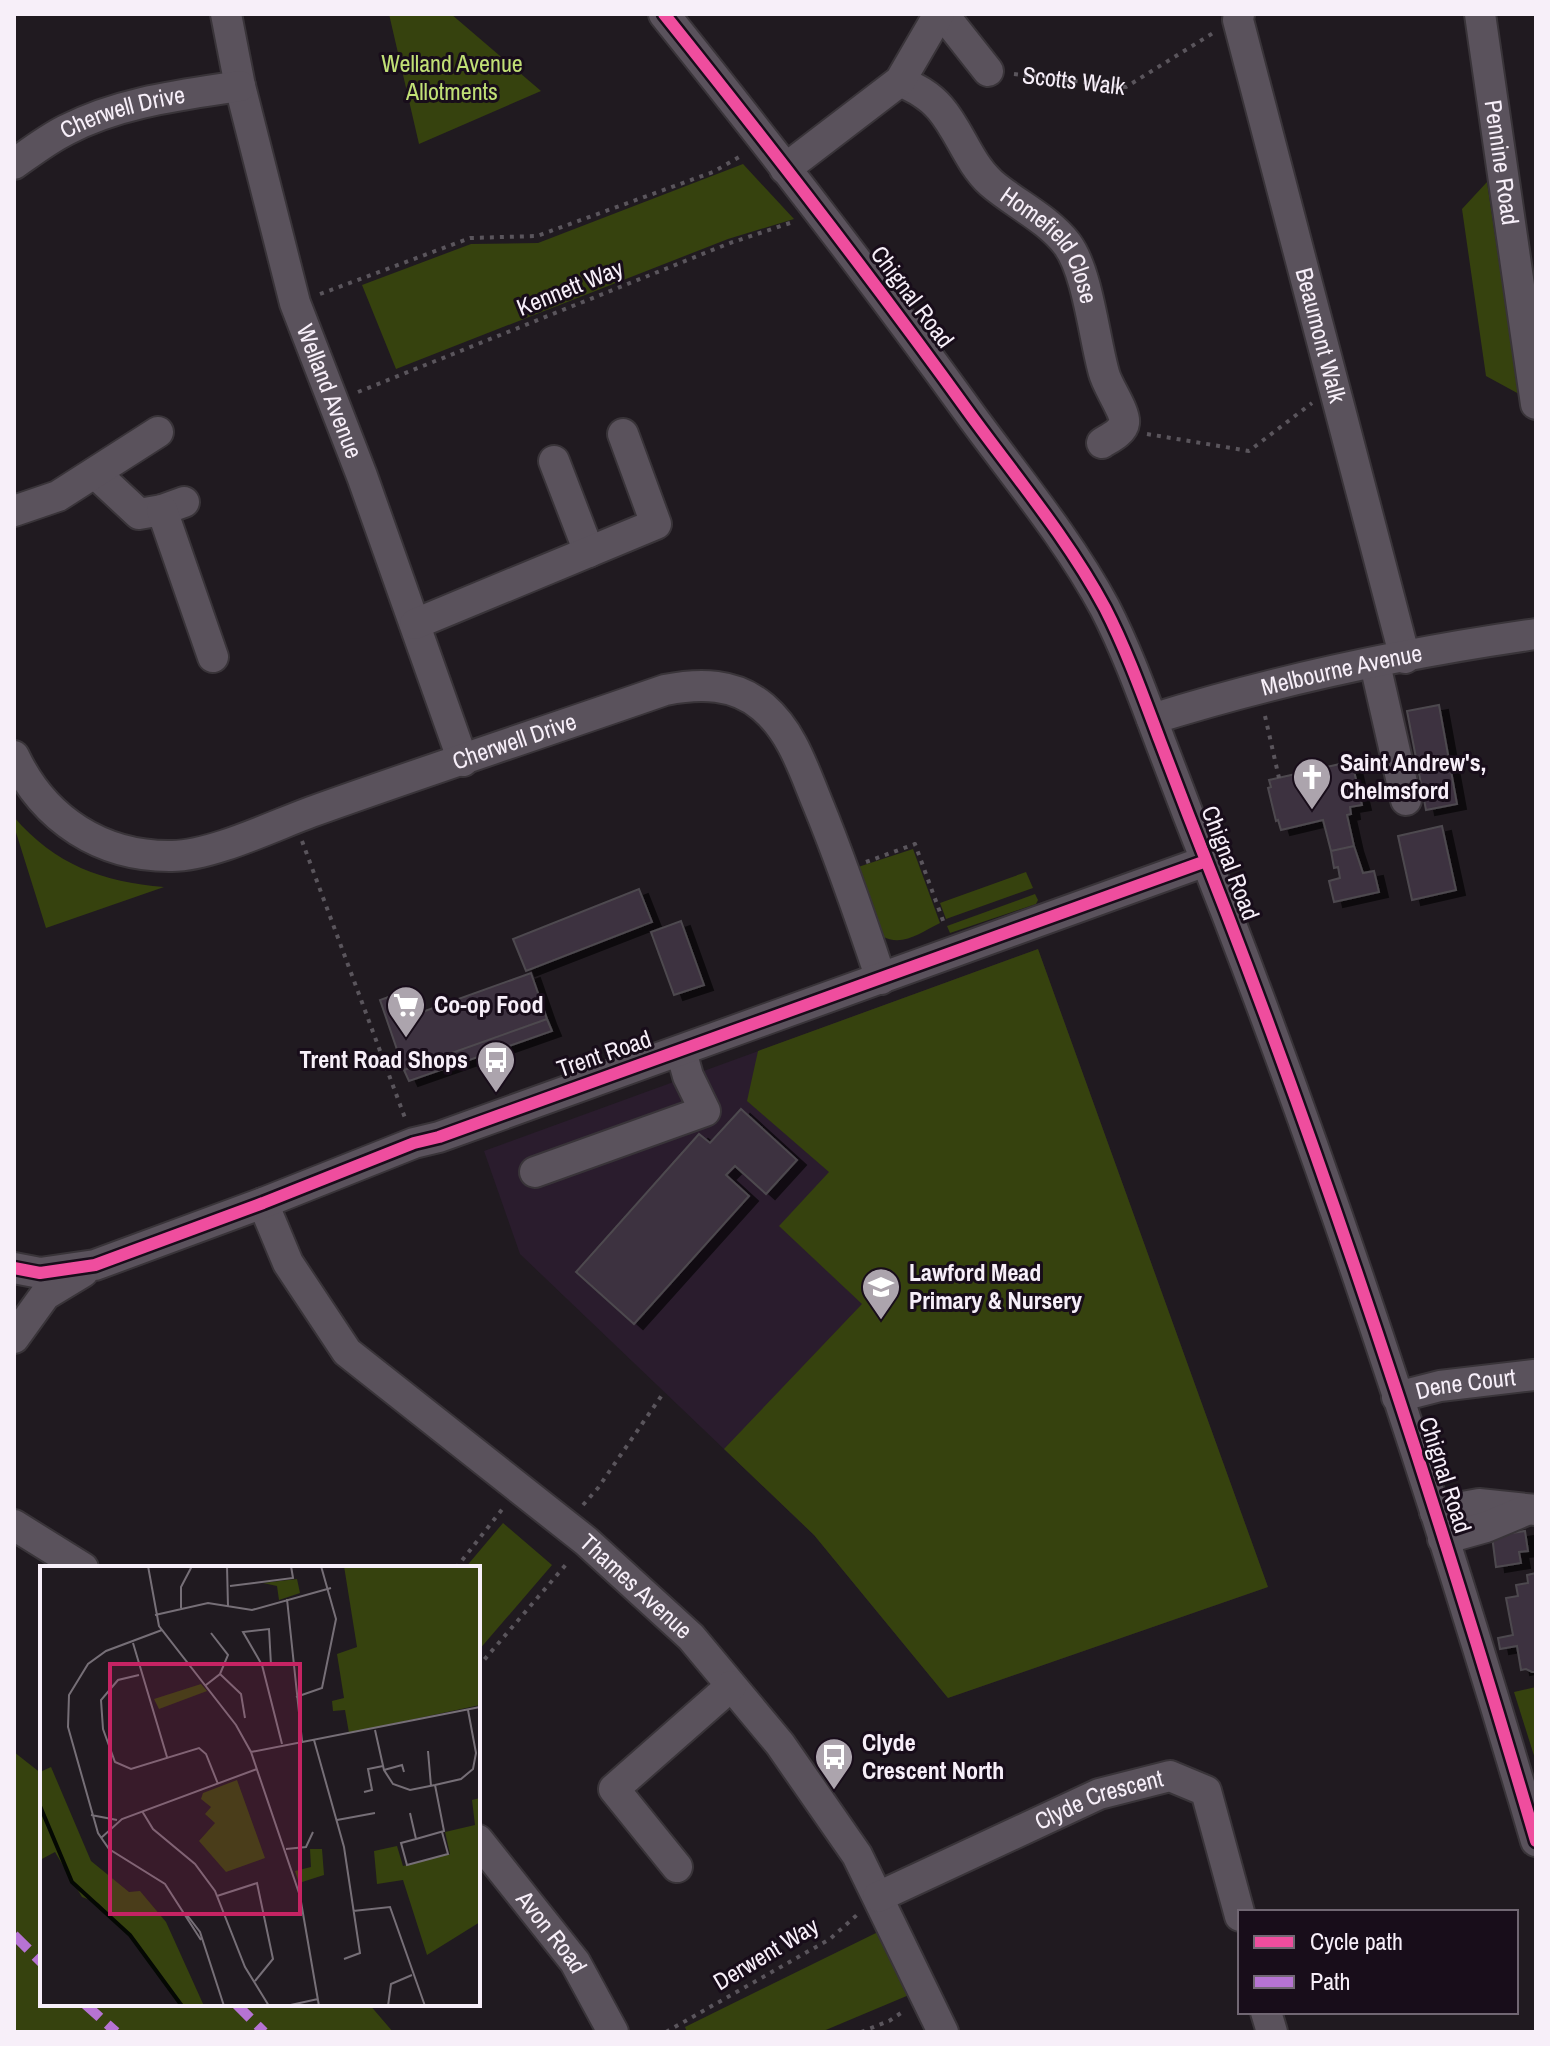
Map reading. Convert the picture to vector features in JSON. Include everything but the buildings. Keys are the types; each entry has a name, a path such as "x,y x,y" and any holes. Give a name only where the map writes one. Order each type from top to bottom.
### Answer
{"street":[{"name":"Welland Avenue","path":"226,14 240,86 295,303 463,761"},
{"name":"Chignal Road","path":"664,14 822,213 1033,497 1091,584 1121,642 1338,1213 1439,1525 1536,1841"},
{"name":"Scotts Walk","path":"941,14 988,71"},
{"path":"785,169 900,81 941,14"},
{"name":"Pennine Road","path":"1480,14 1527,269 1536,404"},
{"name":"Beaumont Walk","path":"1239,17 1405,658"},
{"name":"Homefield Close","path":"900,81 923,92 942,109 970,158 991,182 1052,228 1068,245 1078,264 1104,376 1123,414 1124,423 1111,436"},
{"name":"Cherwell Drive","path":"14,164 65,130 113,110 240,86"},
{"path":"14,511 58,496 158,432"},
{"path":"415,624 656,524 623,434"},
{"path":"554,461 589,552"},
{"path":"95,473 139,514 173,506 213,657"},
{"name":"Melbourne Avenue","path":"1152,719 1375,664 1536,634"},
{"path":"1375,664 1406,800"},
{"name":"Cherwell Drive","path":"14,756 44,805 69,828 104,846 135,853 175,856 226,844 665,690 691,685 725,688 761,705 787,734 845,870 881,979"},
{"name":"Trent Road","path":"14,1338 45,1295 95,1265 414,1143 439,1137 681,1051 1206,861"},
{"path":"535,1172 705,1111 688,1076 681,1051"},
{"name":"Thames Avenue","path":"263,1203 288,1263 347,1352 576,1533 691,1637 780,1744 857,1855 943,2032"},
{"name":"Trent Road","path":"14,1268 40,1273 95,1265"},
{"name":"Dene Court","path":"1397,1397 1440,1386 1534,1375"},
{"path":"1439,1525 1486,1527 1530,1511"},
{"path":"14,1525 80,1566"},
{"path":"677,1867 614,1789 731,1686"},
{"name":"Clyde Crescent","path":"878,1897 1099,1794 1170,1776 1206,1791 1238,1910"},
{"name":"Avon Road","path":"480,1843 575,1962 613,2032"}],"path":[{"path":"295,303 470,238 537,236 713,172 766,143"},
{"path":"1111,436 1249,451 1333,387"},
{"path":"1261,690 1279,778"},
{"path":"294,819 414,1143"},
{"path":"845,870 915,844 954,950"},
{"path":"480,1664 576,1533 598,1488 664,1392"},
{"path":"458,1566 519,1488"},
{"path":"861,2032 889,2021 926,1997"}],"shaded area":[{"name":"Lawford Mead Primary & Nursery","path":"1038,949 1268,1587 948,1698 814,1535 520,1254 484,1151"}],"green space":[{"name":"Welland Avenue Allotments","path":"389,14 451,14 541,91 419,144"},
{"path":"743,164 794,219 728,239 396,369 362,285 471,244 538,243"},
{"path":"1487,182 1519,394 1486,376 1462,209"},
{"path":"14,817 46,847 82,868 121,881 164,887 46,928 14,826"},
{"path":"913,849 940,923 904,940 889,939 882,936 855,868"},
{"path":"1026,872 1033,888 946,919 940,903"},
{"path":"1035,894 1036,904 950,933 947,926"},
{"name":"Lawford Mead Primary & Nursery","path":"1038,949 1268,1587 948,1698 814,1535 724,1449 862,1304 779,1226 829,1172 747,1101 758,1051"},
{"path":"503,1523 552,1565 480,1649 480,1566 467,1566"},
{"path":"1536,1687 1536,1762 1514,1692"},
{"path":"14,1752 40,1772 40,2006 371,2006 393,2032 14,2032"},
{"path":"878,1932 909,1995 821,2032 687,2032 685,2027"}],"marked path":[{"path":"14,1935 40,1961"},
{"path":"87,2006 116,2032"},
{"path":"238,2006 264,2032"}],"cycle path":[{"path":"664,14 858,262 1041,509 1075,557 1113,624 1270,1028 1352,1258 1429,1490 1536,1841"},
{"path":"14,1268 40,1273 95,1265 414,1143 439,1137 1206,861"}],"place":[{"name":"Saint Andrew's, Chelmsford","path":"1312,811"},
{"name":"Co-op Food","path":"406,1039"},
{"name":"Trent Road Shops","path":"496,1094"},
{"name":"Lawford Mead Primary & Nursery","path":"881,1321"},
{"name":"Clyde Crescent North","path":"834,1791"}]}
